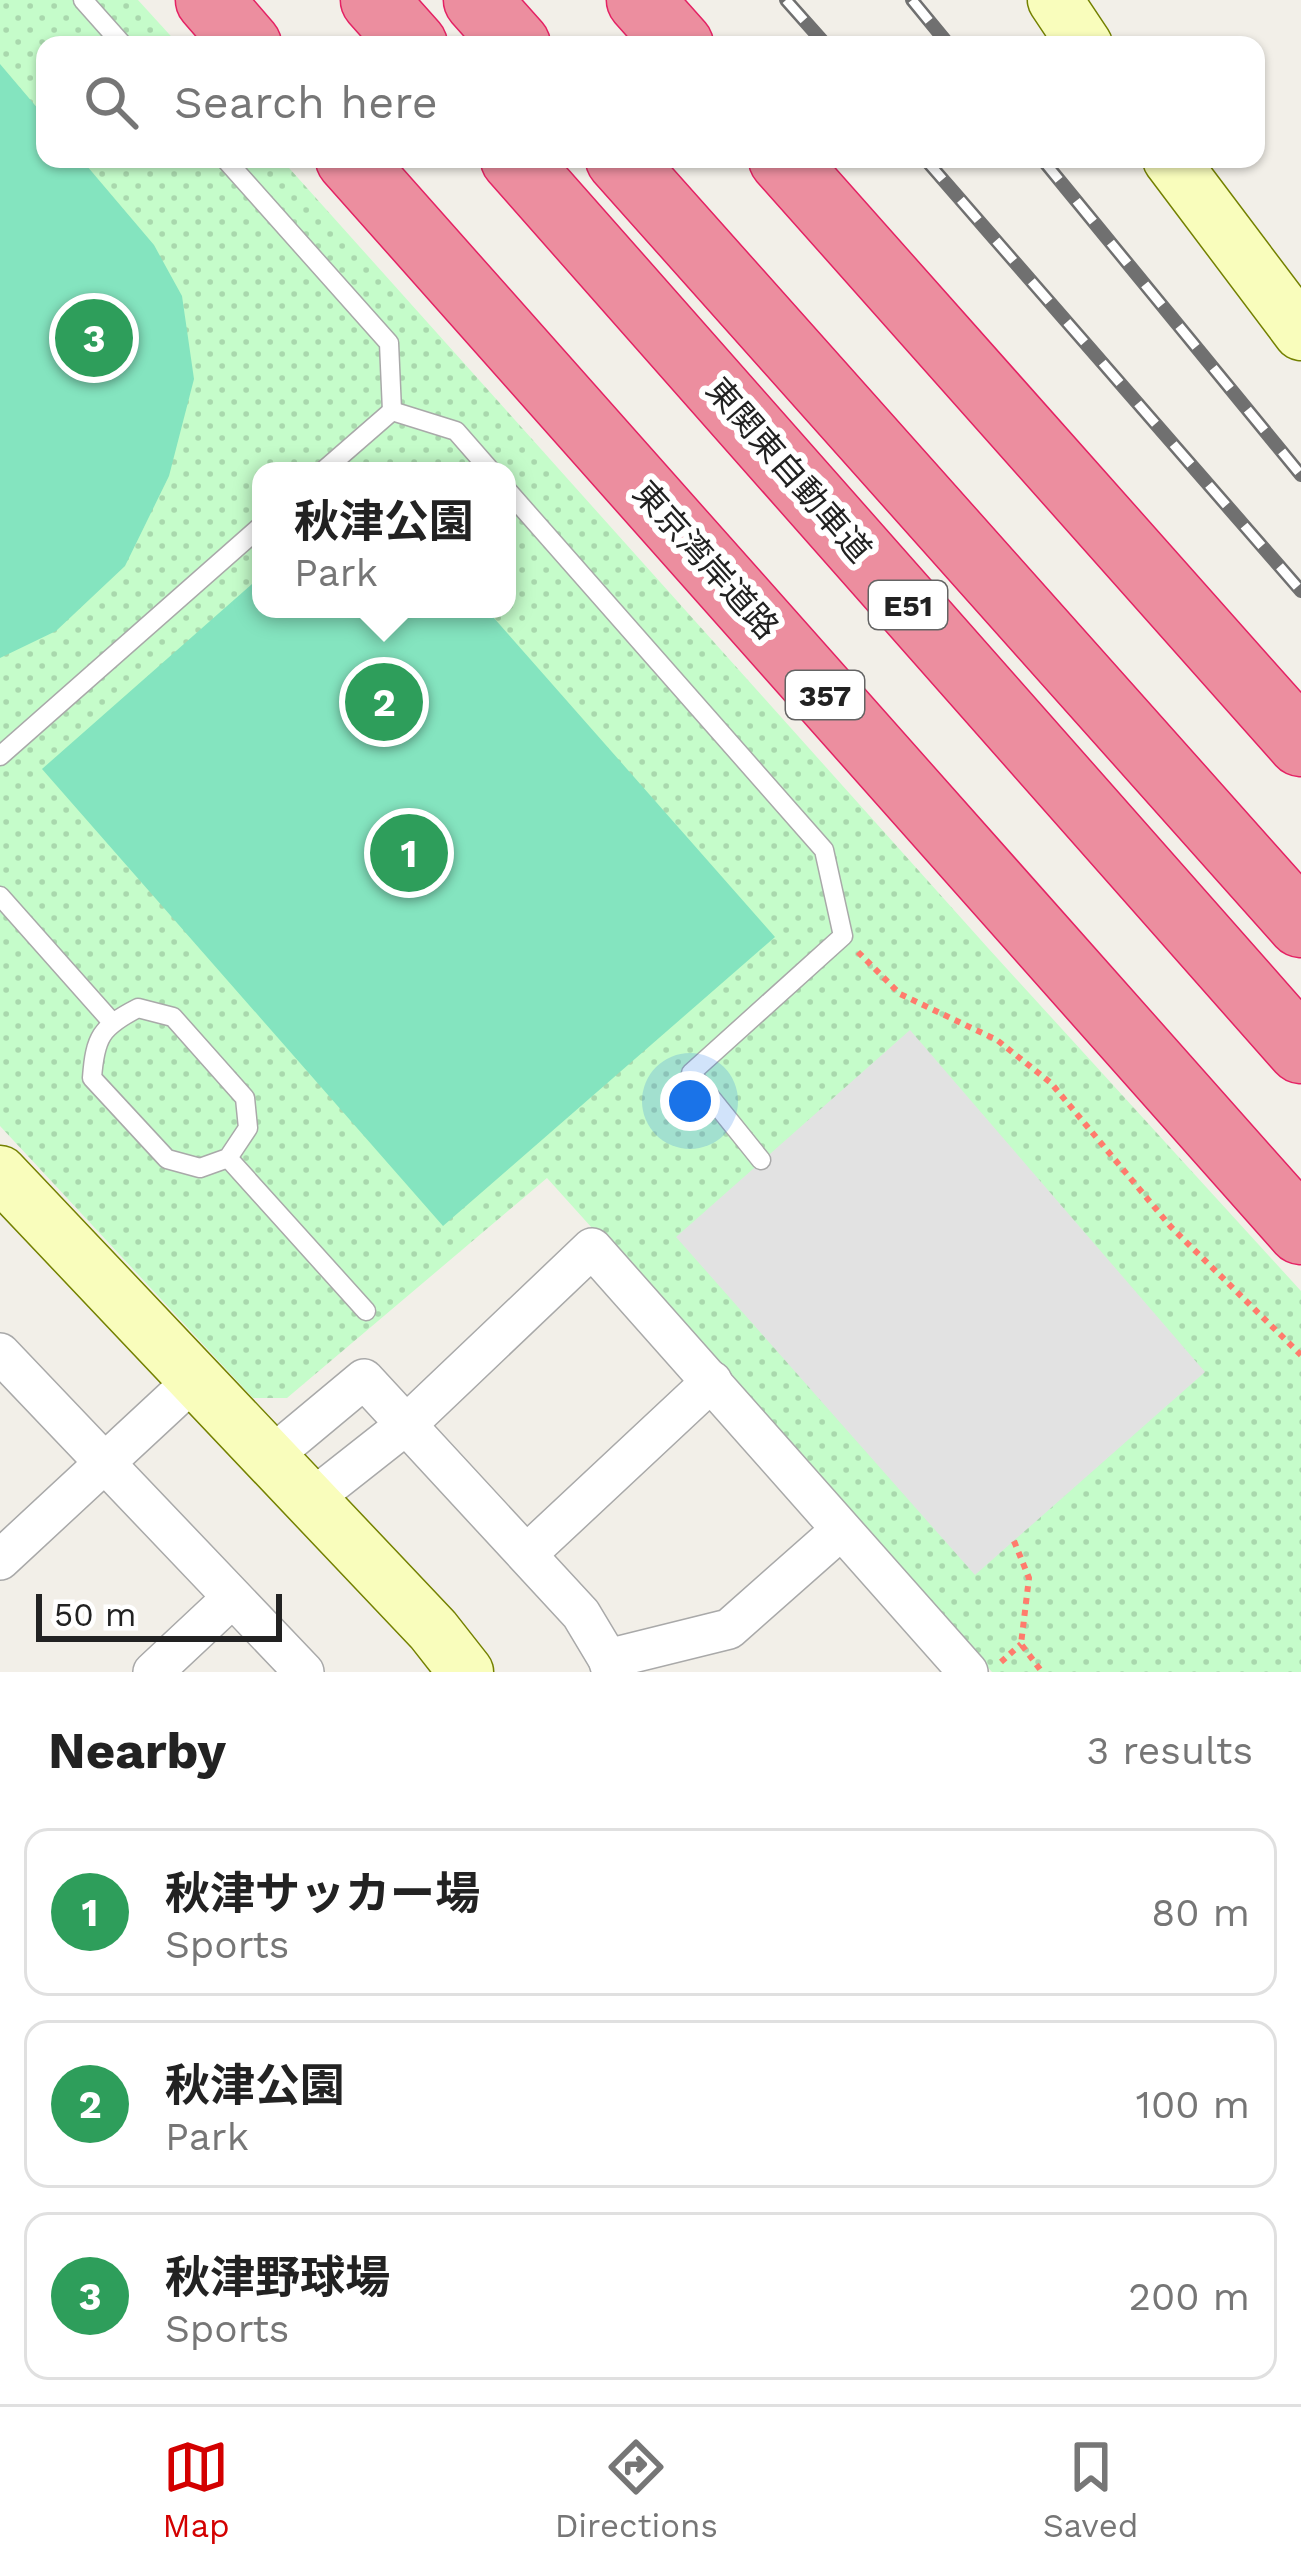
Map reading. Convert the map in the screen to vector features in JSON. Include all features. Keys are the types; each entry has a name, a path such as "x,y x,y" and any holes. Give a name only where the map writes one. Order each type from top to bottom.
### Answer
{"highway":[{"path":"208,0 240,36"},
{"path":"374,0 406,36"},
{"path":"477,0 510,36"},
{"path":"640,0 672,36"},
{"name":"東京湾岸道路","path":"358,168 1301,1231"},
{"name":"東関東自動車道","path":"522,168 1301,1050"},
{"name":"E51","path":"627,168 1301,924"},
{"path":"790,168 1301,743"}],"street":[{"path":"1055,0 1079,36"},
{"path":"1177,168 1301,333"},
{"path":"0,1173 433,1630 466,1672"},
{"path":"308,1502 407,1424 592,1248 972,1671"},
{"path":"0,1353 304,1672"},
{"path":"268,1459 364,1379 581,1614 610,1665 729,1629 841,1530"},
{"path":"0,1560 194,1380"},
{"path":"527,1553 712,1381"},
{"path":"153,1672 232,1598"}],"lane":[{"path":"83,0 116,36"},
{"path":"233,168 388,343 392,411"},
{"path":"333,462 392,411"},
{"path":"392,411 456,431 482,462"},
{"path":"516,500 824,850 843,936 691,1073 761,1160"},
{"path":"0,756 252,534"},
{"path":"0,896 111,1022"},
{"path":"138,1008 173,1017 244,1098 248,1128 228,1158 200,1168 166,1159 92,1078 94,1046 111,1022 138,1008"},
{"path":"228,1158 366,1311"}],"path":[{"path":"843,936 900,994 997,1040 1051,1083 1171,1227 1301,1355"},
{"path":"1015,1540 1029,1578 1021,1644 1042,1672"},
{"path":"972,1671 1021,1644"}],"green space":[{"path":"0,0 138,0 171,36 36,36 36,168 289,168 1301,1291 1301,1672 992,1672 547,1178 287,1398 253,1398 0,1126"},
{"path":"0,64 36,106 36,168 89,168 154,245 182,296 194,379 169,476 125,566 56,631 0,658"},
{"path":"252,584 252,618 494,618 775,937 443,1226 42,769"}],"shaded area":[{"path":"910,1030 1205,1372 975,1575 676,1237"}],"railway":[{"path":"786,0 818,36"},
{"path":"912,0 942,36"},
{"path":"933,168 1301,591"},
{"path":"1049,168 1301,475"}],"place":[{"name":"秋津野球場","path":"94,338"},
{"name":"秋津公園","path":"384,702"},
{"name":"秋津サッカー場","path":"409,853"}]}
